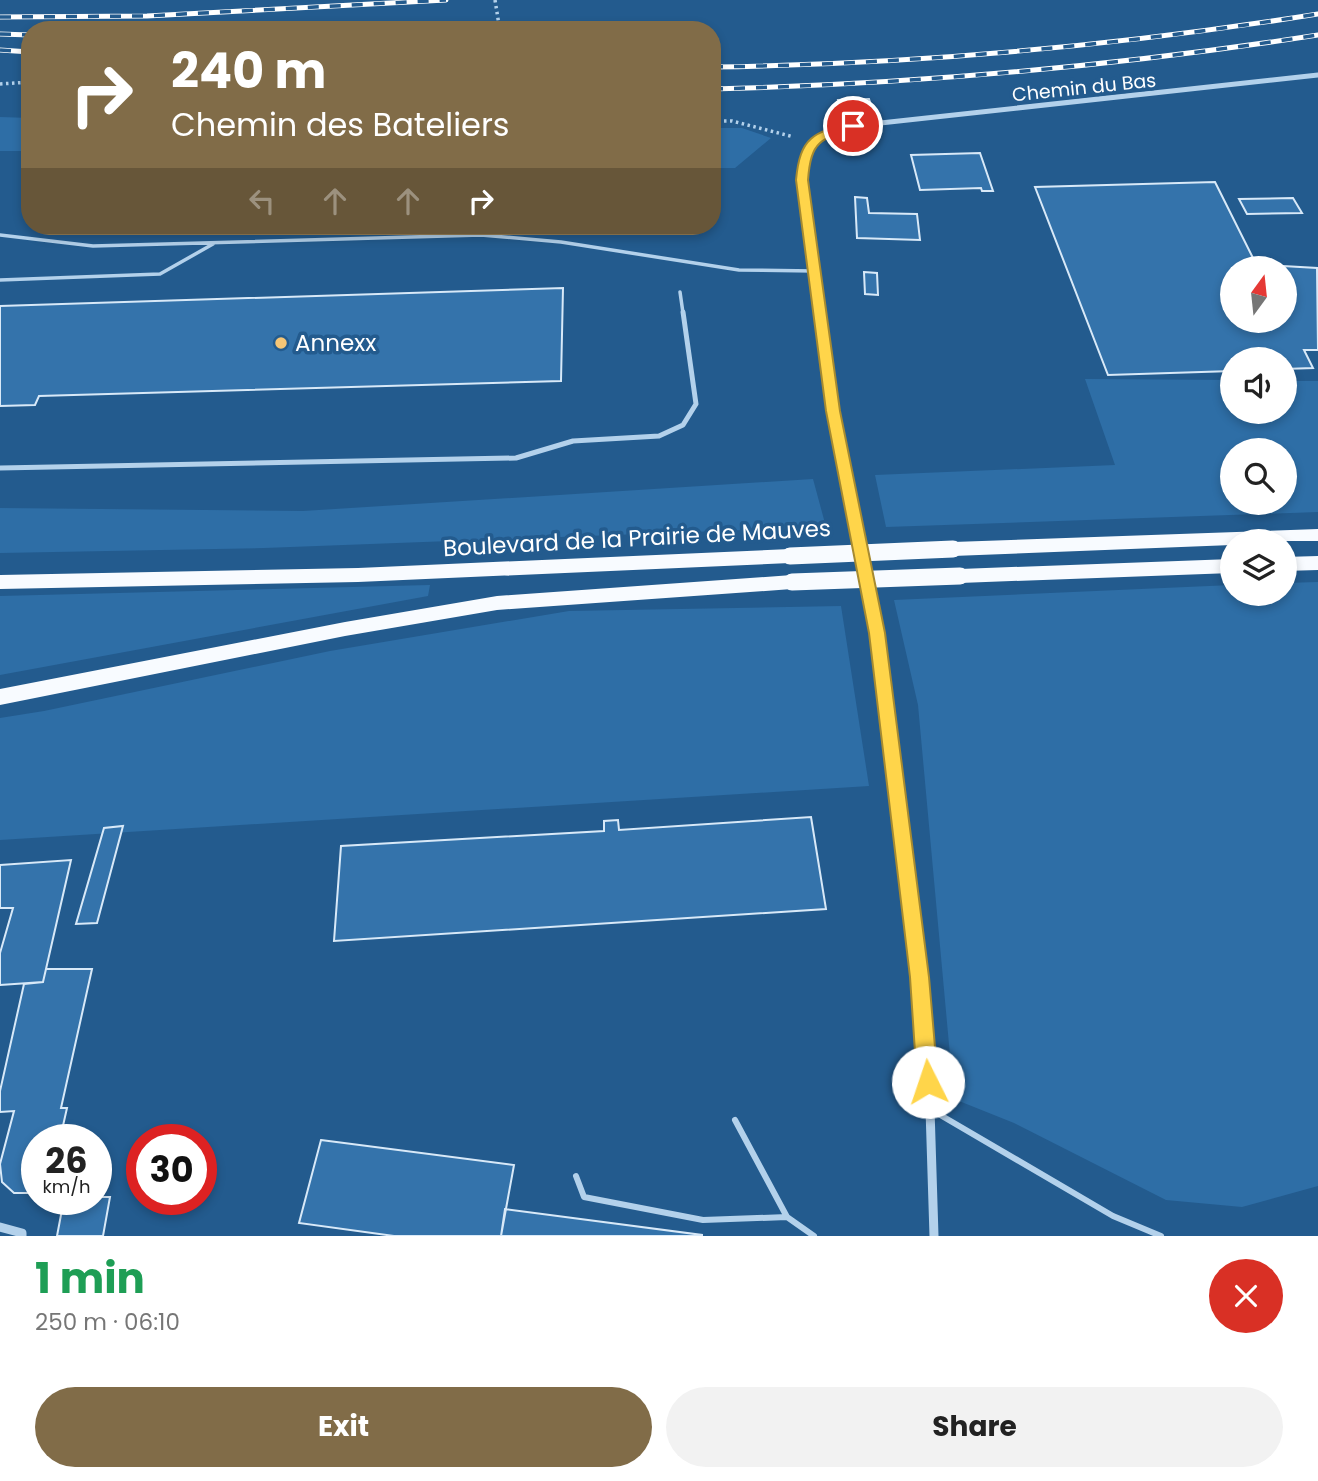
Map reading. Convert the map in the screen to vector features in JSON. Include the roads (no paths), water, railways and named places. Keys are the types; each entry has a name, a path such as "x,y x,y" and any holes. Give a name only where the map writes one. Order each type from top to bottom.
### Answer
{"main road":[{"name":"Boulevard de la Prairie de Mauves","path":"0,582 358,575 1318,535"},
{"path":"1297,564 1318,563"},
{"path":"0,698 345,629 497,603 792,582 1220,566"}],"street":[{"name":"Chemin du Bas","path":"814,271 802,180 804,157 812,142 826,132 853,126 1318,75"},
{"path":"814,271 833,411 877,633 919,977 930,1109 931,1235"},
{"path":"0,1227 22,1233 22,1236"}],"lane":[{"path":"0,235 29,235 93,246 481,235 561,242 739,270 814,271"},
{"path":"0,280 160,274 216,242"},
{"path":"0,468 516,458 573,441 659,436 683,425 696,404 681,292"},
{"path":"930,1109 1113,1216 1161,1236"},
{"path":"734,1119 787,1217 814,1236"},
{"path":"576,1176 584,1197 663,1213 703,1220 787,1217"}],"railway":[{"path":"0,17 147,16 446,0"},
{"path":"721,67 864,62 1016,51 1167,35 1318,14"},
{"path":"0,34 21,35"},
{"path":"721,89 864,83 1016,72 1167,56 1318,35"},
{"path":"0,50 21,51"}],"place":[{"name":"Annexx","path":"281,343"}]}
